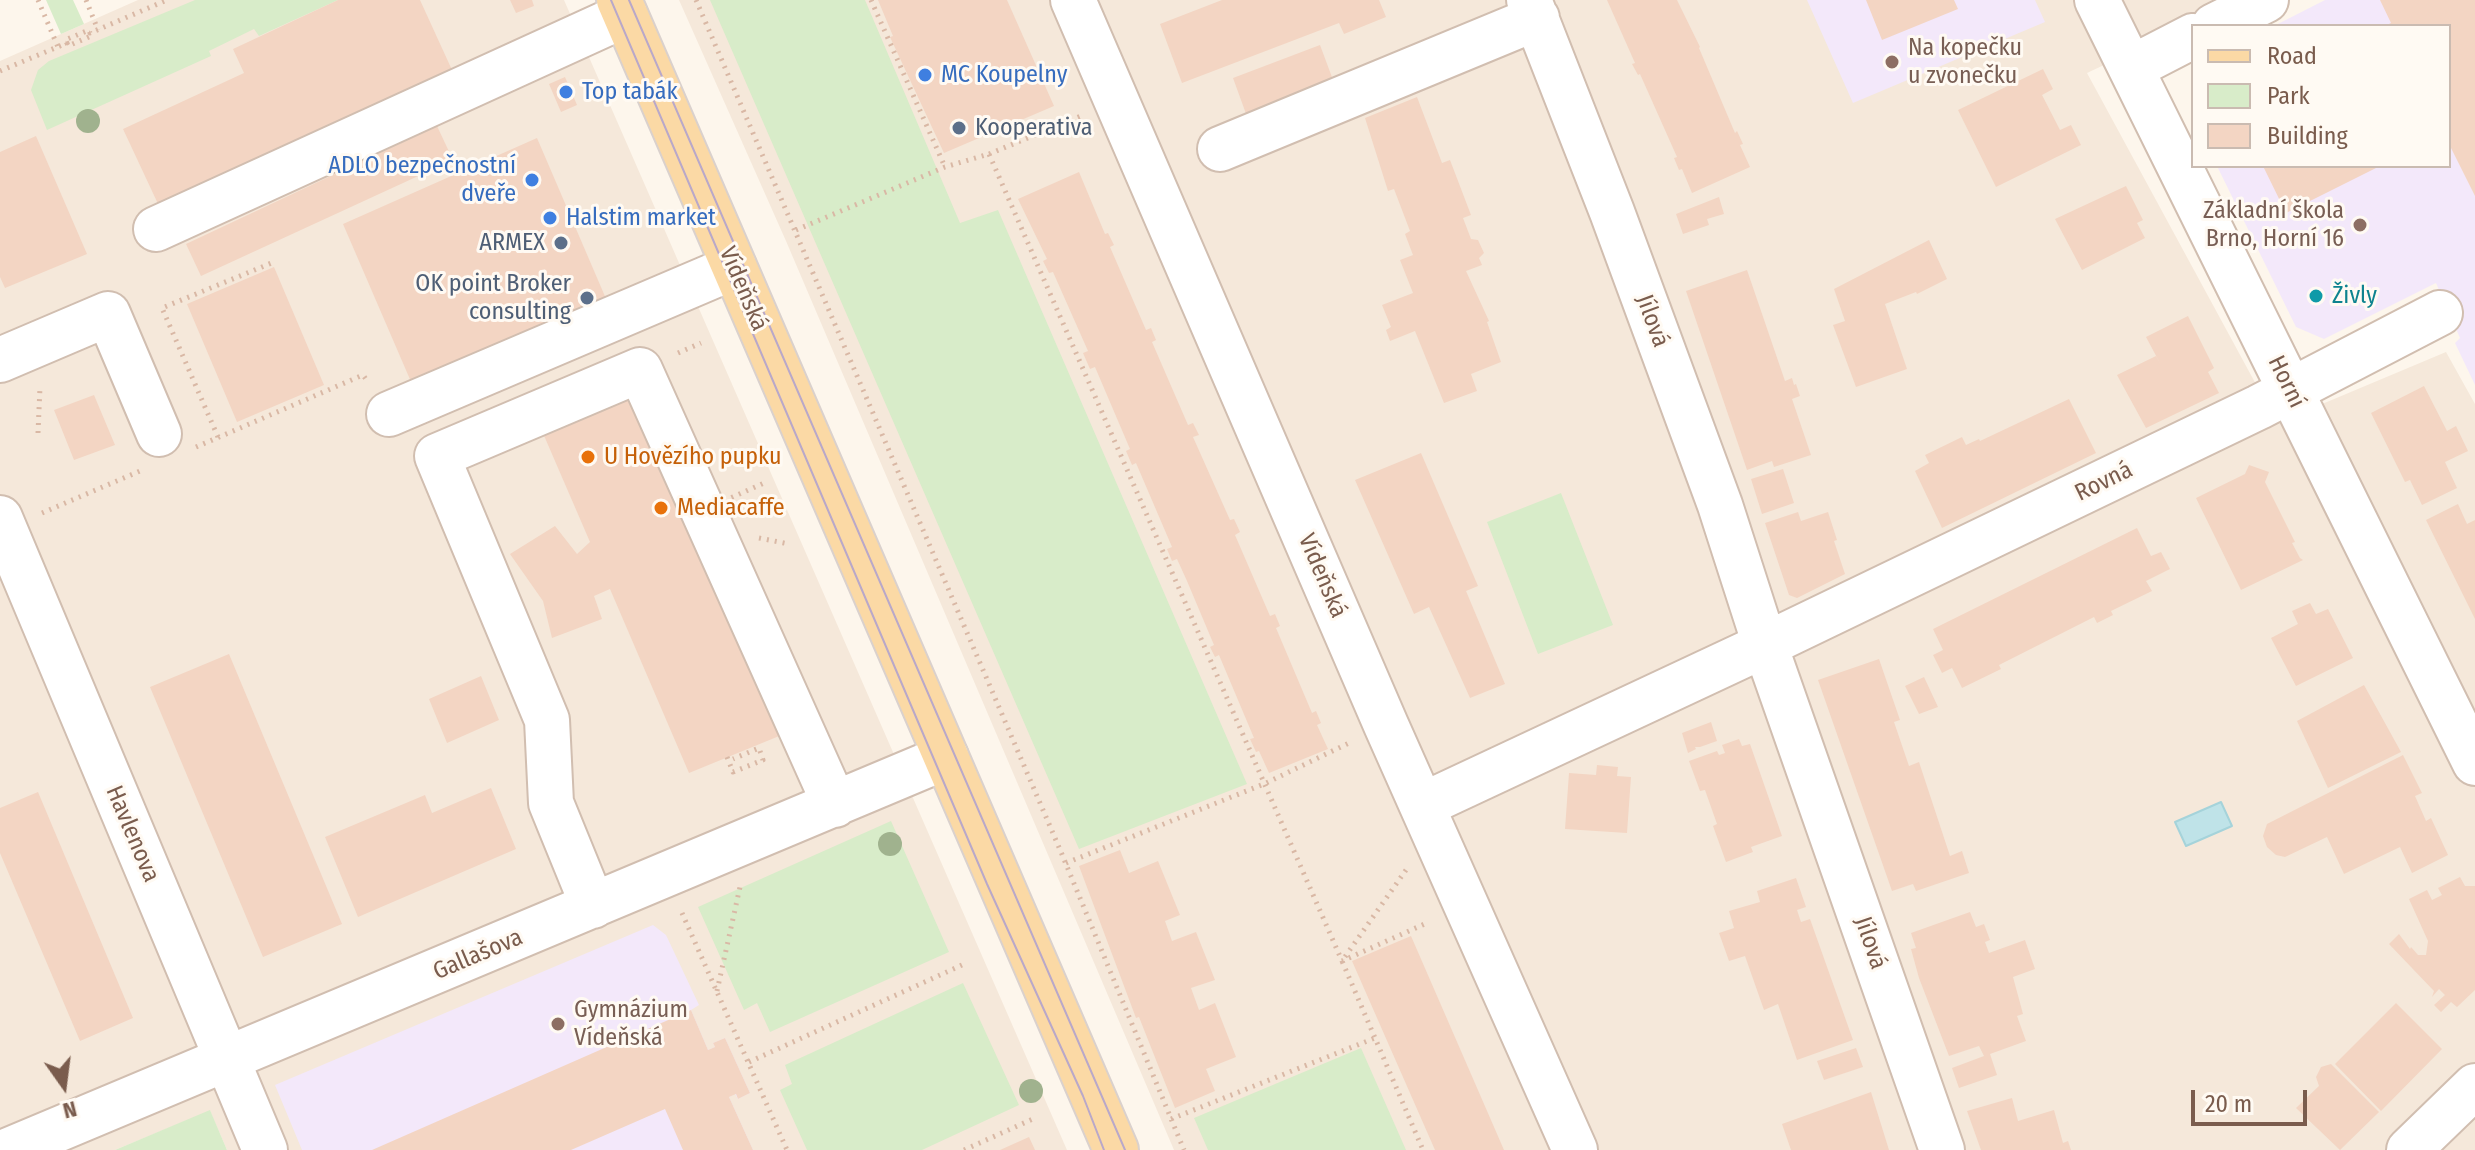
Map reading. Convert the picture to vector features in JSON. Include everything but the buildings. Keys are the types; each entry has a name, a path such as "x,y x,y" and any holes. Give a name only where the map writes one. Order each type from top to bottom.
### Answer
{"main road":[{"name":"Vídeňská","path":"622,7 1116,1150"}],"street":[{"name":"Vídeňská","path":"1073,0 1386,725 1575,1150"},
{"name":"Horní","path":"2097,0 2475,763"},
{"path":"2218,24 2266,0"},
{"path":"156,229 622,7"},
{"path":"1220,149 1533,9"},
{"name":"Jílová","path":"1533,9 1720,505 1765,645 1942,1150"},
{"path":"2131,68 2191,37"},
{"path":"389,414 734,267"},
{"name":"Rovná","path":"1765,645 2290,391 2440,313"},
{"path":"0,360 108,314 159,434"},
{"path":"593,906 551,803 547,720 437,456 640,370 835,805"},
{"name":"Havlenova","path":"0,518 265,1150"},
{"path":"1428,817 1765,645"},
{"name":"Gallašova","path":"9,1150 946,757"},
{"path":"2409,1150 2475,1086"}],"path":[{"path":"38,0 58,47"},
{"path":"86,0 98,30"},
{"path":"0,71 67,43 65,40 89,30 90,33 98,30 167,0"},
{"path":"696,0 1066,863 1184,1150"},
{"path":"871,0 945,167"},
{"path":"796,230 945,167 989,154 1116,101"},
{"path":"989,154 1423,1150"},
{"path":"218,437 162,308 274,262"},
{"path":"677,353 701,343"},
{"path":"38,433 41,376"},
{"path":"695,514 764,483"},
{"path":"1066,863 1264,784 1386,725"},
{"path":"759,748 763,760 733,772 730,758 759,748"},
{"path":"1342,961 1428,817"},
{"path":"717,992 742,874"},
{"path":"665,876 787,1150"},
{"path":"1342,961 1466,906"},
{"path":"748,1062 962,965"},
{"path":"1171,1119 1375,1038"},
{"path":"964,1150 1035,1118"}],"shaded area":[{"path":"138,0 564,0 1067,1150 227,1150 210,1111 115,1150 0,1150 0,61"},
{"path":"679,0 2242,0 2087,73 2277,423 2446,352 2475,404 2475,1150 1174,1150 786,241"},
{"name":"Na kopečku u zvonečku","path":"1807,0 2035,0 2045,22 1853,103"},
{"name":"Základní škola Brno, Horní 16","path":"2325,0 2475,0 2475,385 2455,343 2460,338 2436,283 2324,339 2296,327 2218,168 2451,168 2451,24 2278,24"},
{"name":"Gymnázium Vídeňská","path":"653,925 666,935 699,1005 691,1010 708,1050 715,1047 713,1043 725,1038 750,1093 738,1099 735,1094 729,1097 753,1150 302,1150 275,1085"}],"green space":[{"path":"46,0 73,0 84,24 61,34"},
{"path":"195,0 338,0 259,36 254,29 209,51 211,56 47,130 31,90 38,70 49,61"},
{"path":"710,0 865,0 960,223 998,210 1247,784 1079,849"},
{"path":"1561,493 1613,625 1538,654 1487,522"},
{"path":"891,821 949,952 770,1032 757,1003 744,1010 698,907"},
{"path":"963,983 1019,1105 922,1150 807,1150 780,1090 792,1084 785,1065"},
{"path":"1361,1048 1406,1150 1208,1150 1194,1118"},
{"path":"210,1110 227,1150 115,1150"}],"water":[{"path":"2221,802 2232,826 2186,846 2175,822"}],"tram line":[{"path":"611,0 987,884 1083,1096 1104,1150"},
{"path":"629,0 1125,1150"}],"place":[{"name":"Na kopečku u zvonečku","path":"1892,62"},
{"name":"MC Koupelny","path":"925,75"},
{"name":"Top tabák","path":"566,92"},
{"name":"Kooperativa","path":"959,128"},
{"name":"ADLO bezpečnostní dveře","path":"532,180"},
{"name":"Halstim market","path":"550,218"},
{"name":"Základní škola Brno, Horní 16","path":"2360,225"},
{"name":"ARMEX","path":"561,243"},
{"name":"Živly","path":"2316,296"},
{"name":"OK point Broker consulting","path":"587,298"},
{"name":"U Hovězího pupku","path":"588,457"},
{"name":"Mediacaffe","path":"661,508"},
{"name":"Gymnázium Vídeňská","path":"558,1024"}]}
